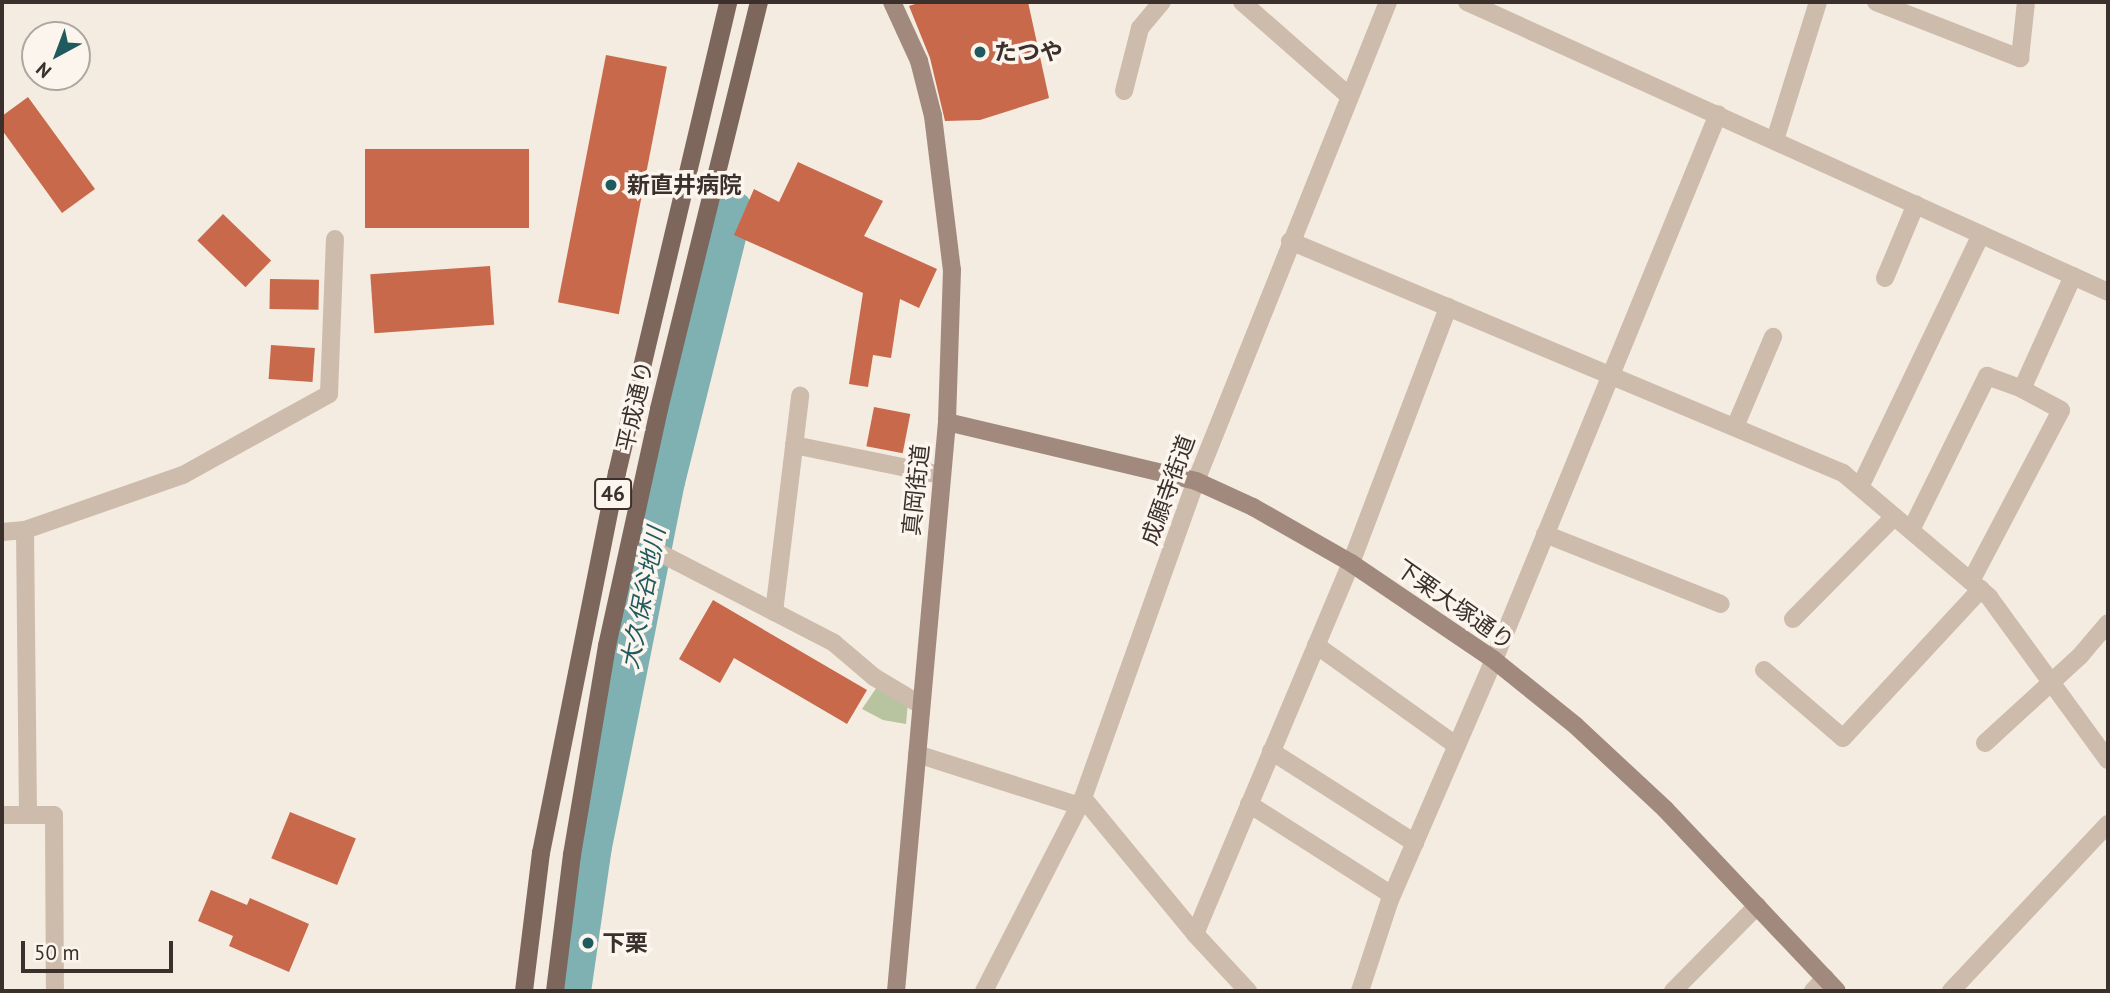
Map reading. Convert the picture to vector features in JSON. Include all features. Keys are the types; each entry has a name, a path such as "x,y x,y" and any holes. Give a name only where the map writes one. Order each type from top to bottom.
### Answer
{"main road":[{"name":"平成通り","path":"524,991 541,853 617,473 728,2"},
{"name":"平成通り","path":"555,991 572,855 607,646 659,409 759,2"}],"street":[{"name":"真岡街道","path":"892,2 919,61 933,116 948,217 952,270 947,422 896,991"},
{"path":"1125,91 1140,28 1162,2"},
{"path":"1242,2 1349,96"},
{"name":"成願寺街道","path":"984,991 1082,802 1196,481 1388,2"},
{"path":"1468,2 2108,292"},
{"path":"1775,140 1818,2"},
{"path":"1876,2 2021,58 2026,2"},
{"path":"1360,991 1392,895 1494,660 1718,114"},
{"path":"1885,278 1916,204"},
{"path":"1860,487 1982,234"},
{"path":"2,532 24,530 183,475 329,394 335,239"},
{"path":"1290,241 1843,473 1976,585 2108,760"},
{"path":"2022,389 2073,276"},
{"path":"1195,934 1351,563 1448,307"},
{"path":"1734,427 1773,337"},
{"path":"1764,670 1843,738 1976,585 2061,410 2022,389 1987,376 1911,530"},
{"path":"774,612 800,396"},
{"name":"下栗大塚通り","path":"947,422 1196,481 1253,507 1351,563 1494,660 1576,726 1665,809 1757,906 1825,987"},
{"path":"794,446 942,475"},
{"path":"1793,619 1894,517"},
{"path":"24,530 28,815"},
{"path":"1545,534 1721,604"},
{"path":"658,552 834,643 873,677 921,705"},
{"path":"1985,743 2080,656 2108,623"},
{"path":"1316,645 1457,746"},
{"path":"1271,751 1415,843"},
{"path":"917,754 1082,802 1195,934 1248,991"},
{"path":"1249,804 1392,895"},
{"path":"2,815 54,815 55,991"},
{"path":"1951,991 2108,824"},
{"path":"1673,991 1757,906"}],"green space":[{"path":"879,684 908,702 906,724 883,720 862,709"}],"building":[{"name":"たつや","path":"921,2 1028,2 1049,98 980,120 945,121 930,58 909,6"},
{"name":"新直井病院","path":"606,55 667,67 619,314 558,302"},
{"path":"28,97 95,189 62,213 2,130 2,116"},
{"path":"365,149 529,149 529,228 365,228"},
{"path":"798,162 883,201 864,236 937,269 919,308 900,299 891,358 873,355 868,387 849,384 863,293 734,235 754,189 779,202"},
{"path":"223,214 271,261 245,287 197,241"},
{"path":"490,266 494,325 374,333 370,274"},
{"path":"270,279 319,280 318,310 269,309"},
{"path":"271,345 315,348 313,382 269,379"},
{"path":"874,407 910,414 903,453 866,446"},
{"path":"713,600 867,690 847,724 734,658 720,683 679,659"},
{"path":"290,812 356,839 337,885 271,858"},
{"path":"211,890 247,905 250,898 309,924 289,972 229,946 233,936 198,921"}],"waterway":[{"name":"大久保谷地川","path":"572,991 593,846 666,481 734,209"}],"place":[{"name":"たつや","path":"980,52"},
{"name":"新直井病院","path":"611,185"},
{"name":"下栗","path":"588,943"}]}
